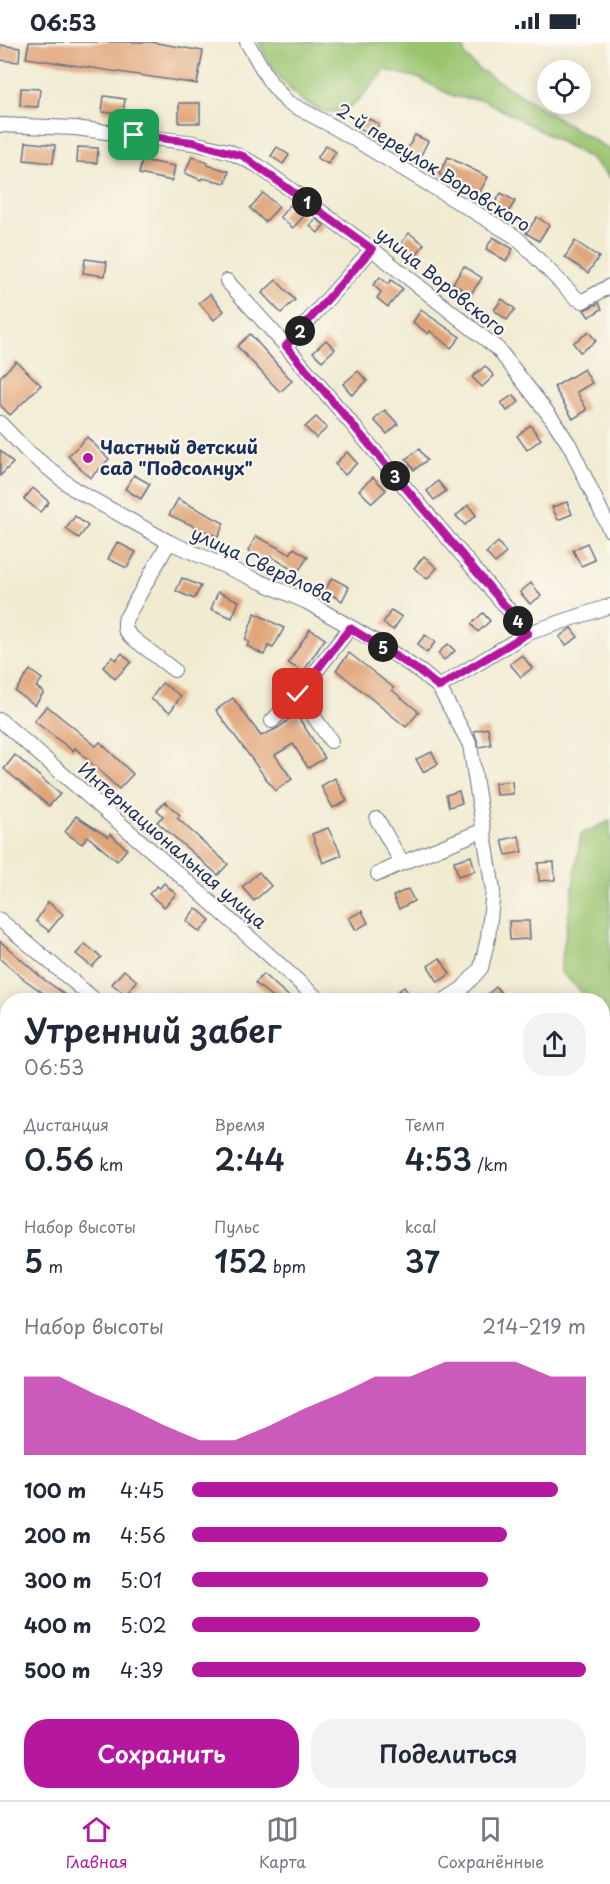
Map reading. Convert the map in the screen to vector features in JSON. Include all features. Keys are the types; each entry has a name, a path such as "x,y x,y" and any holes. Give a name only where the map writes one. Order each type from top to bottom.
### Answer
{"street":[{"name":"2-й переулок Воровского","path":"247,42 270,82 287,102 334,127 516,237 576,298 583,301 610,286"},
{"name":"улица Воровского","path":"0,125 75,128 193,142 228,151 257,165 372,249 498,350 553,420 570,446 606,509 610,530"},
{"path":"286,346 372,249"},
{"path":"227,281 286,346 528,633"},
{"name":"улица Свердлова","path":"3,432 74,489 169,542 307,602 421,672 439,687 470,746 493,890 492,913 484,959 472,979 454,993"},
{"path":"169,542 124,620 125,629 130,636 174,670"},
{"path":"439,687 528,633 610,606"},
{"path":"272,721 298,694 350,628"},
{"path":"298,694 331,741"},
{"name":"Интернациональная улица","path":"0,720 189,883 311,993"},
{"path":"377,819 402,863"},
{"path":"378,874 484,830"},
{"path":"0,920 87,993"}],"green space":[{"path":"259,42 462,42 465,56 480,70 537,105 537,114 552,114 610,150 610,178 590,158 484,100 455,97 418,78 386,70 350,108 331,112 318,109 292,91 264,53"},
{"path":"610,821 610,993 583,993 560,971 581,834"}],"building":[{"path":"29,42 151,42 203,51 197,84 26,58"},
{"path":"0,45 20,48 19,62 0,60"},
{"path":"21,88 40,89 38,107 20,106"},
{"path":"104,96 125,99 123,114 102,112"},
{"path":"179,103 200,103 200,123 179,123"},
{"path":"365,117 379,124 373,135 359,128"},
{"path":"415,135 428,141 419,159 406,152"},
{"path":"26,142 55,145 53,163 24,160"},
{"path":"326,145 336,152 328,164 317,158"},
{"path":"78,147 98,148 97,163 77,162"},
{"path":"277,147 289,155 283,164 271,156"},
{"path":"192,156 208,163 207,165 229,171 226,183 202,178 201,180 185,173"},
{"path":"448,157 488,177 478,195 439,174"},
{"path":"142,160 175,166 172,181 139,174"},
{"path":"263,193 279,207 265,222 250,208"},
{"path":"501,193 515,201 508,213 494,205"},
{"path":"290,205 304,216 293,228 280,217"},
{"path":"537,217 549,225 539,241 526,233"},
{"path":"316,219 324,225 318,233 310,226"},
{"path":"409,233 424,244 416,256 400,244"},
{"path":"493,237 513,249 506,261 486,249"},
{"path":"575,241 599,257 588,273 565,257"},
{"path":"85,259 107,262 105,276 83,273"},
{"path":"464,266 482,278 470,295 453,283"},
{"path":"380,277 388,284 391,280 403,289 388,307 377,298 381,292 373,285"},
{"path":"276,280 295,300 281,313 262,293"},
{"path":"210,294 224,311 214,320 199,303"},
{"path":"502,299 515,309 507,320 494,310"},
{"path":"599,303 602,309 589,317 584,310"},
{"path":"421,310 460,337 451,348 430,331 428,334 413,322"},
{"path":"589,332 596,341 580,352 573,343"},
{"path":"250,334 292,381 280,392 237,346"},
{"path":"326,340 335,349 322,361 313,352"},
{"path":"16,361 41,385 10,415 0,405 0,377"},
{"path":"485,366 494,376 482,387 472,377"},
{"path":"584,369 592,383 577,392 587,410 573,419 554,387"},
{"path":"358,371 367,381 352,395 343,384"},
{"path":"513,395 519,402 507,411 501,403"},
{"path":"385,410 398,424 387,434 374,420"},
{"path":"316,417 327,428 316,438 305,427"},
{"path":"530,425 541,439 527,450 517,436"},
{"name":"Частный детский сад \"Подсолнух\"","path":"87,437 109,459 90,478 68,456"},
{"path":"419,449 427,460 414,470 406,459"},
{"path":"0,450 13,463 0,476"},
{"path":"347,452 357,463 345,475 335,464"},
{"path":"134,475 150,484 141,499 125,489"},
{"path":"373,477 386,490 372,503 359,490"},
{"path":"438,481 446,491 434,500 427,491"},
{"path":"33,488 49,502 40,512 24,499"},
{"path":"178,499 224,523 218,537 169,515"},
{"path":"567,502 572,514 558,520 552,507"},
{"path":"468,505 476,515 465,525 456,516"},
{"path":"75,516 88,526 79,538 66,529"},
{"path":"256,536 290,554 294,548 308,557 297,573 271,556 268,561 248,551"},
{"path":"117,542 136,552 127,568 108,559"},
{"path":"498,542 506,553 495,563 486,553"},
{"path":"587,543 595,560 581,566 573,550"},
{"path":"424,556 437,568 427,579 414,568"},
{"path":"182,578 201,586 194,599 176,591"},
{"path":"332,578 349,587 342,601 325,591"},
{"path":"531,583 541,596 530,604 520,592"},
{"path":"218,592 239,601 232,618 211,609"},
{"path":"391,610 402,617 393,630 383,623"},
{"path":"255,613 284,628 273,648 268,646 264,655 247,646 249,642 245,640"},
{"path":"483,613 490,621 478,632 471,624"},
{"path":"571,628 578,637 566,645 559,637"},
{"path":"310,629 325,639 303,672 288,663"},
{"path":"425,635 435,642 427,653 417,645"},
{"path":"448,644 455,651 444,660 438,653"},
{"path":"122,653 131,662 115,679 103,667 112,657 116,660"},
{"path":"349,653 394,688 392,690 419,712 406,727 336,670"},
{"path":"522,655 532,668 521,677 510,664"},
{"path":"30,670 42,679 36,687 44,692 35,705 15,691"},
{"path":"162,683 181,696 170,712 151,699"},
{"path":"233,698 261,736 278,728 296,714 325,758 308,768 293,744 275,755 292,779 275,791 216,710"},
{"path":"47,706 96,746 100,742 133,774 119,789 75,748 73,751 34,721"},
{"path":"488,728 491,745 479,747 474,731"},
{"path":"432,752 438,764 423,772 416,759"},
{"path":"15,755 60,794 49,806 4,769"},
{"path":"335,778 347,801 333,808 321,786"},
{"path":"512,781 513,794 496,795 495,783"},
{"path":"459,791 462,803 449,807 446,795"},
{"path":"165,802 180,815 177,818 228,864 218,875 157,822 163,816 157,810"},
{"path":"76,816 108,837 110,834 127,849 117,861 87,836 82,844 65,832"},
{"path":"328,828 342,855 323,863 312,834"},
{"path":"519,836 522,852 506,855 502,840"},
{"path":"471,856 475,871 458,876 454,861"},
{"path":"554,862 555,880 539,881 538,863"},
{"path":"259,872 271,886 254,901 242,887"},
{"path":"164,883 176,894 164,907 149,894"},
{"path":"408,889 414,901 399,909 393,896"},
{"path":"48,902 63,914 49,931 36,921"},
{"path":"196,908 210,920 200,932 186,921"},
{"path":"362,911 368,923 356,930 349,918"},
{"path":"509,921 529,921 530,939 510,940"},
{"path":"0,941 42,978 63,993 43,993 0,959"},
{"path":"85,944 101,957 92,967 76,954"},
{"path":"440,958 450,974 438,982 428,966"},
{"path":"124,970 137,981 128,993 123,993 112,984"},
{"path":"263,974 285,993 267,993 255,983"},
{"path":"404,987 409,993 395,993"},
{"path":"496,987 502,993 489,993"}],"place":[{"name":"Частный детский сад \"Подсолнух\"","path":"88,458"}],"route":[{"path":"134,135 193,142 243,156 372,249 286,346 528,633 439,687 373,640 350,628 298,694"}]}
